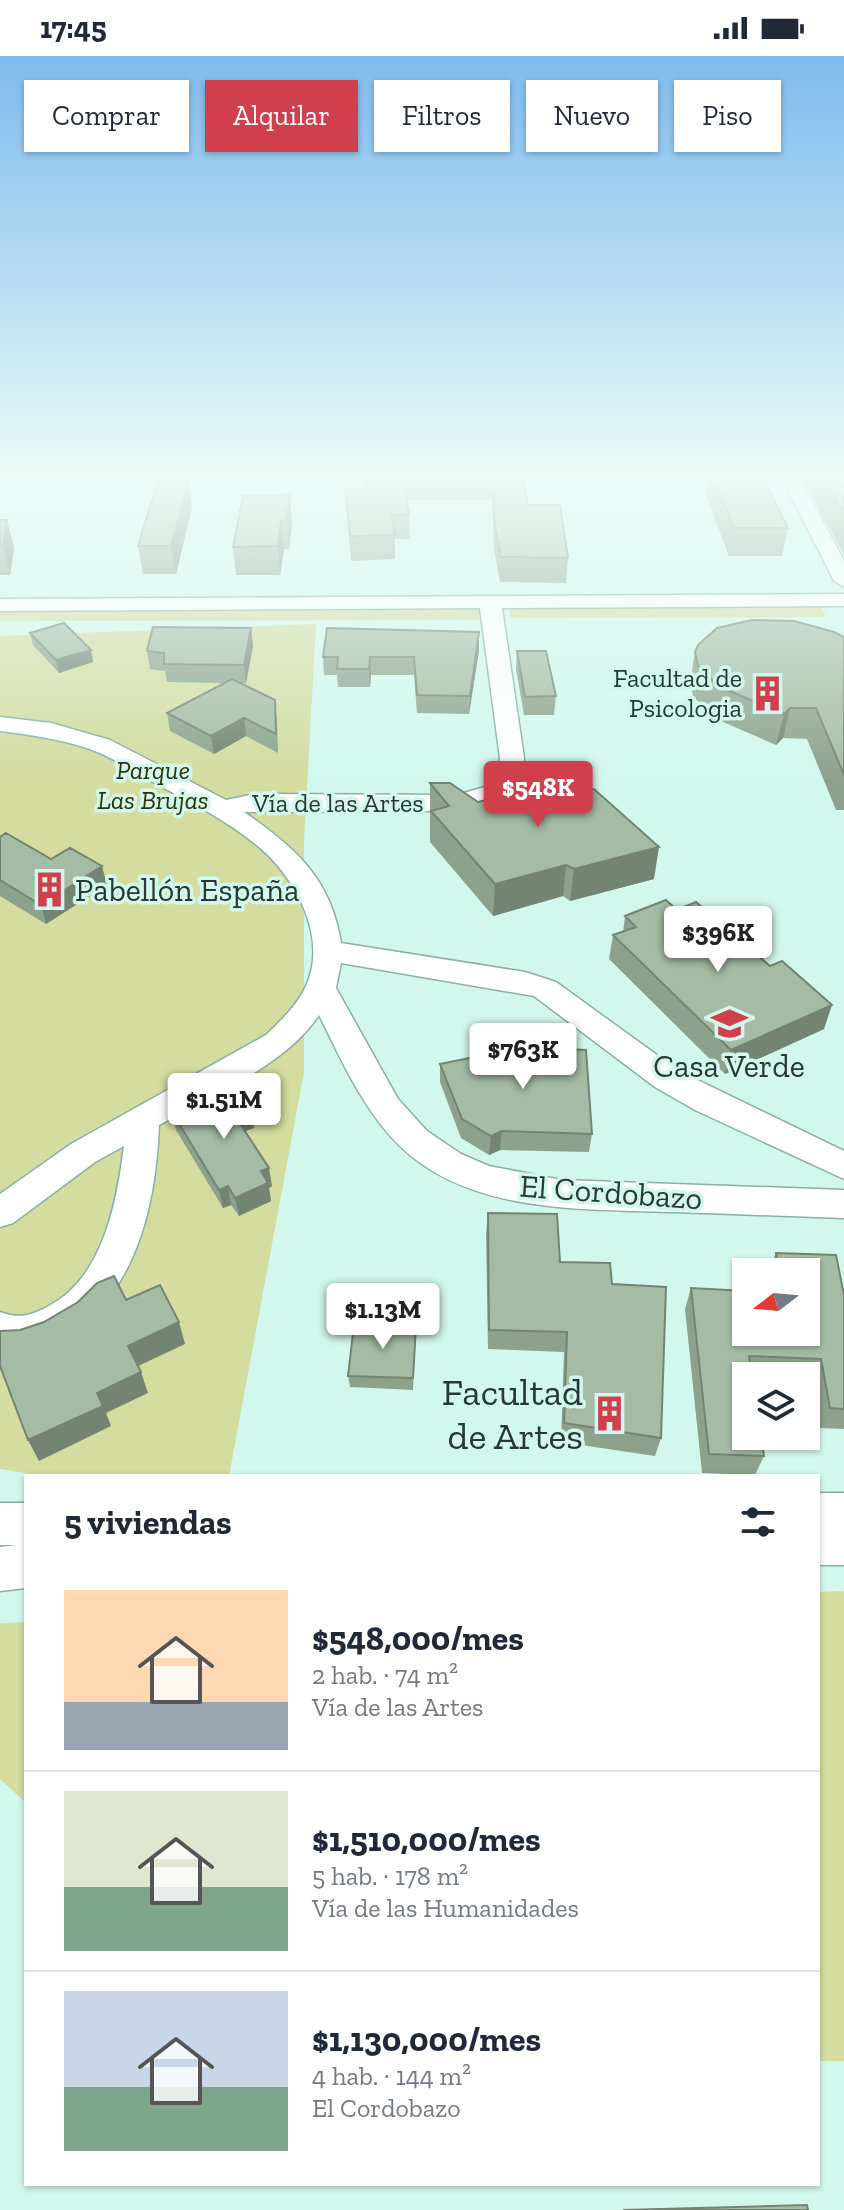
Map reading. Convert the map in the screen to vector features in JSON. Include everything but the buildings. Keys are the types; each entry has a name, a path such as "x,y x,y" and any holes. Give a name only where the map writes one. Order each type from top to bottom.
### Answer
{"street":[{"path":"0,623 498,616 844,600"},
{"path":"0,605 498,616"},
{"name":"Vía de las Artes","path":"222,808 255,802 459,803 498,791 510,770 512,758 498,616"},
{"path":"0,724 51,730 101,745 222,808 270,842 298,871 322,913 328,951 321,988 296,1025 277,1043 52,1173 0,1213"},
{"path":"328,951 525,982 545,989 667,1079 844,1166"},
{"name":"El Cordobazo","path":"321,988 386,1108 415,1140 449,1163 483,1179 562,1194 844,1204"},
{"path":"0,1329 7,1334 23,1334 44,1328 80,1309 95,1292 122,1234 133,1197 141,1156 143,1118"},
{"path":"820,1514 844,1514"},
{"path":"0,1524 24,1524"},
{"path":"820,1544 844,1544"},
{"path":"0,1569 24,1566"}],"green space":[{"path":"509,606 821,606 826,617 510,618"},
{"path":"479,608 479,620 0,621 0,610"},
{"name":"Parque Las Brujas","path":"316,624 304,842 304,1072 229,1474 31,1474 0,1469 0,636"},
{"path":"844,1591 844,2061 820,2061 820,1592"},
{"path":"24,1622 24,1801 0,1779 0,1623"}],"place":[{"name":"Facultad de Psicologia","path":"768,693"},
{"name":"Pabellón España","path":"49,890"},
{"name":"Casa Verde","path":"729,1024"},
{"name":"Facultad de Artes","path":"609,1414"}]}
